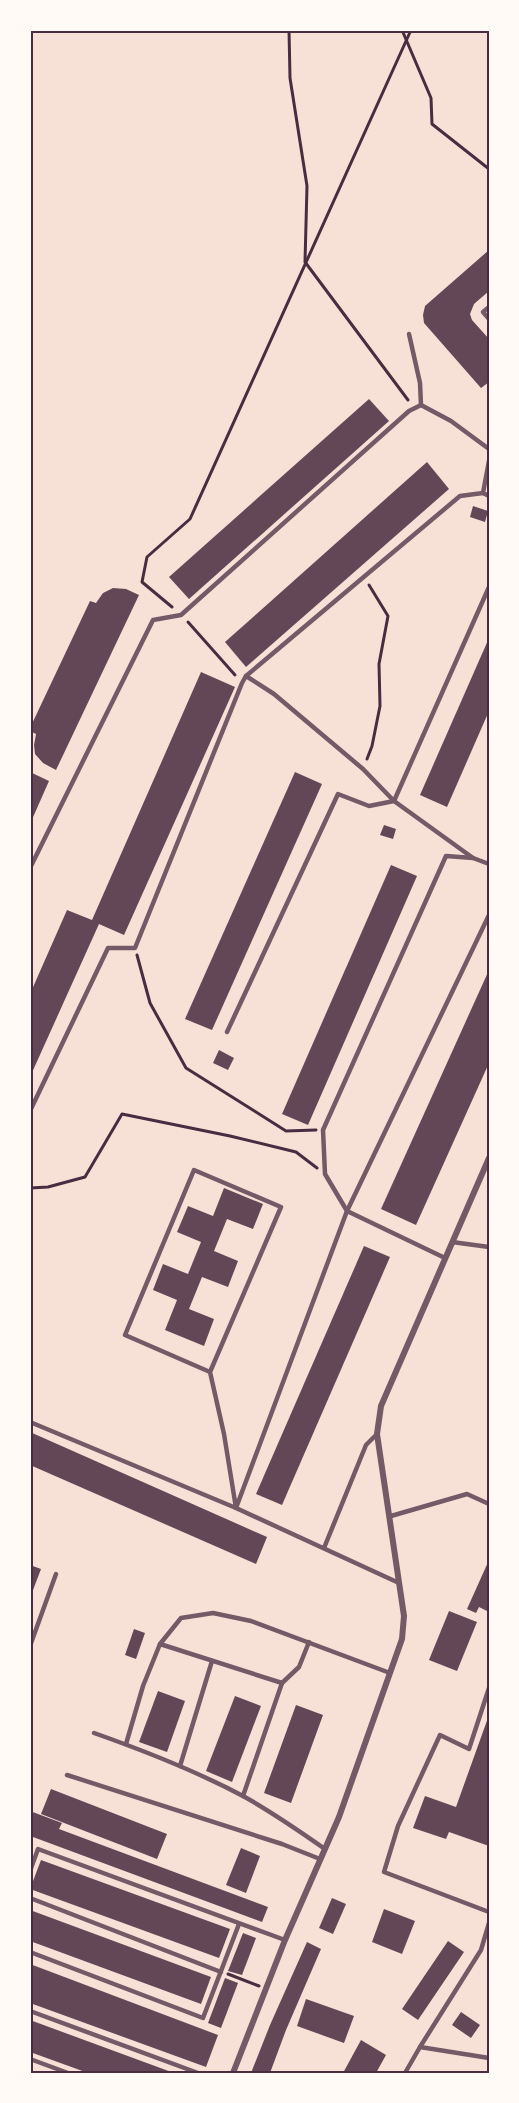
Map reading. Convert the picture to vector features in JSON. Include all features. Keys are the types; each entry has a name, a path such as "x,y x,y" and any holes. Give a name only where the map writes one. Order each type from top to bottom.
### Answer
{"street":[{"path":"233,2073 285,1940 339,1817 402,1639 404,1616 391,1516 377,1434 381,1406 489,1158"}],"lane":[{"path":"489,307 483,312 489,319"},
{"path":"409,334 420,384 421,405"},
{"path":"30,868 153,620 182,615 414,408 421,405"},
{"path":"421,405 451,421 489,449"},
{"path":"483,494 489,460"},
{"path":"30,1111 108,948 135,948 246,676 460,496 483,494 489,496"},
{"path":"394,801 489,587"},
{"path":"246,676 274,694 363,770 394,801 472,858"},
{"path":"227,1032 338,794 369,806 394,801"},
{"path":"446,1258 347,1211 325,1174 323,1130 446,856 472,858 489,864"},
{"path":"236,1508 347,1211 489,915"},
{"path":"210,1372 125,1335 194,1170 281,1207 210,1372 224,1434 236,1508"},
{"path":"452,1242 489,1247"},
{"path":"30,1422 236,1508 399,1583"},
{"path":"324,1548 366,1444 377,1434"},
{"path":"391,1516 467,1494 489,1504"},
{"path":"30,1646 56,1574"},
{"path":"126,1744 143,1686 160,1644 181,1618 213,1613 251,1621 390,1673"},
{"path":"243,1796 282,1683 299,1666 309,1642"},
{"path":"160,1644 282,1683"},
{"path":"180,1766 212,1661"},
{"path":"489,1688 469,1749 440,1735 398,1826 384,1872 489,1912"},
{"path":"94,1733 180,1766 243,1796 325,1849"},
{"path":"67,1775 282,1844 320,1859"},
{"path":"30,1871 38,1849 285,1940"},
{"path":"30,1898 221,1972"},
{"path":"405,2073 481,1950 489,1923"},
{"path":"30,1952 203,2018 239,1924"},
{"path":"30,2012 198,2073"},
{"path":"420,2047 489,2058"},
{"path":"30,2059 68,2073"}],"path":[{"path":"289,30 290,78 307,186 305,262 414,408"},
{"path":"402,30 431,98 432,124 489,169"},
{"path":"182,615 142,582 147,557 190,519 411,30"},
{"path":"363,770 372,746 380,706 379,664 388,616 365,576"},
{"path":"191,626 242,682"},
{"path":"135,948 150,1003 186,1068 286,1131 323,1130"},
{"path":"30,1188 86,1177 122,1114 296,1152 325,1174"},
{"path":"221,1972 266,1989"}],"building":[{"path":"489,250 489,291 474,304 470,314 472,320 489,339 489,382 481,388 424,323 423,315 425,306"},
{"path":"369,399 389,421 189,599 169,577"},
{"path":"427,462 449,489 246,667 225,642"},
{"path":"473,506 488,511 485,522 470,517"},
{"path":"113,588 126,589 139,595 56,770 43,763 35,754 36,734 30,731 30,728 90,601 96,603 103,593"},
{"path":"489,638 489,711 447,807 420,795"},
{"path":"201,672 235,687 124,935 99,924 30,1077 30,994 67,910 92,920"},
{"path":"30,772 49,781 30,824"},
{"path":"295,772 322,784 212,1030 185,1019"},
{"path":"384,825 396,829 393,839 380,835"},
{"path":"391,865 417,876 308,1125 282,1114"},
{"path":"489,970 489,1063 416,1225 381,1209"},
{"path":"219,1050 234,1058 228,1070 213,1063"},
{"path":"224,1188 263,1204 253,1229 227,1219 214,1251 238,1261 228,1287 202,1277 189,1309 214,1319 204,1346 165,1330 177,1300 153,1290 163,1264 188,1274 201,1242 177,1232 188,1206 213,1216"},
{"path":"364,1246 390,1257 282,1505 256,1494"},
{"path":"30,1432 267,1537 256,1564 30,1465"},
{"path":"489,1560 489,1612 479,1607 476,1613 467,1609"},
{"path":"30,1565 41,1569 30,1598"},
{"path":"449,1611 477,1622 457,1671 429,1660"},
{"path":"134,1629 145,1633 136,1659 125,1655"},
{"path":"158,1691 185,1701 167,1752 139,1742"},
{"path":"235,1696 261,1706 232,1782 206,1771"},
{"path":"296,1705 323,1715 291,1803 264,1793"},
{"path":"489,1715 489,1846 449,1832 446,1839 413,1828 425,1796 456,1807"},
{"path":"51,1789 167,1834 157,1859 41,1814"},
{"path":"30,1811 62,1823 59,1829 268,1907 262,1922 33,1837 30,1844"},
{"path":"241,1848 260,1856 246,1893 226,1885"},
{"path":"41,1860 230,1929 219,1958 30,1889"},
{"path":"332,1898 346,1904 333,1934 319,1928"},
{"path":"384,1909 415,1921 402,1954 372,1942"},
{"path":"30,1910 211,1977 201,2004 30,1941"},
{"path":"243,1933 256,1938 242,1975 228,1971"},
{"path":"448,1941 464,1952 418,2020 402,2009"},
{"path":"307,1942 321,1949 270,2073 251,2073 270,2025"},
{"path":"30,1964 218,2035 206,2067 30,2003"},
{"path":"225,1978 238,1983 221,2028 208,2023"},
{"path":"306,1999 354,2016 344,2043 297,2026"},
{"path":"461,2012 480,2025 471,2038 452,2025"},
{"path":"30,2020 174,2073 88,2073 30,2052"},
{"path":"361,2040 386,2055 376,2073 343,2073"}]}
